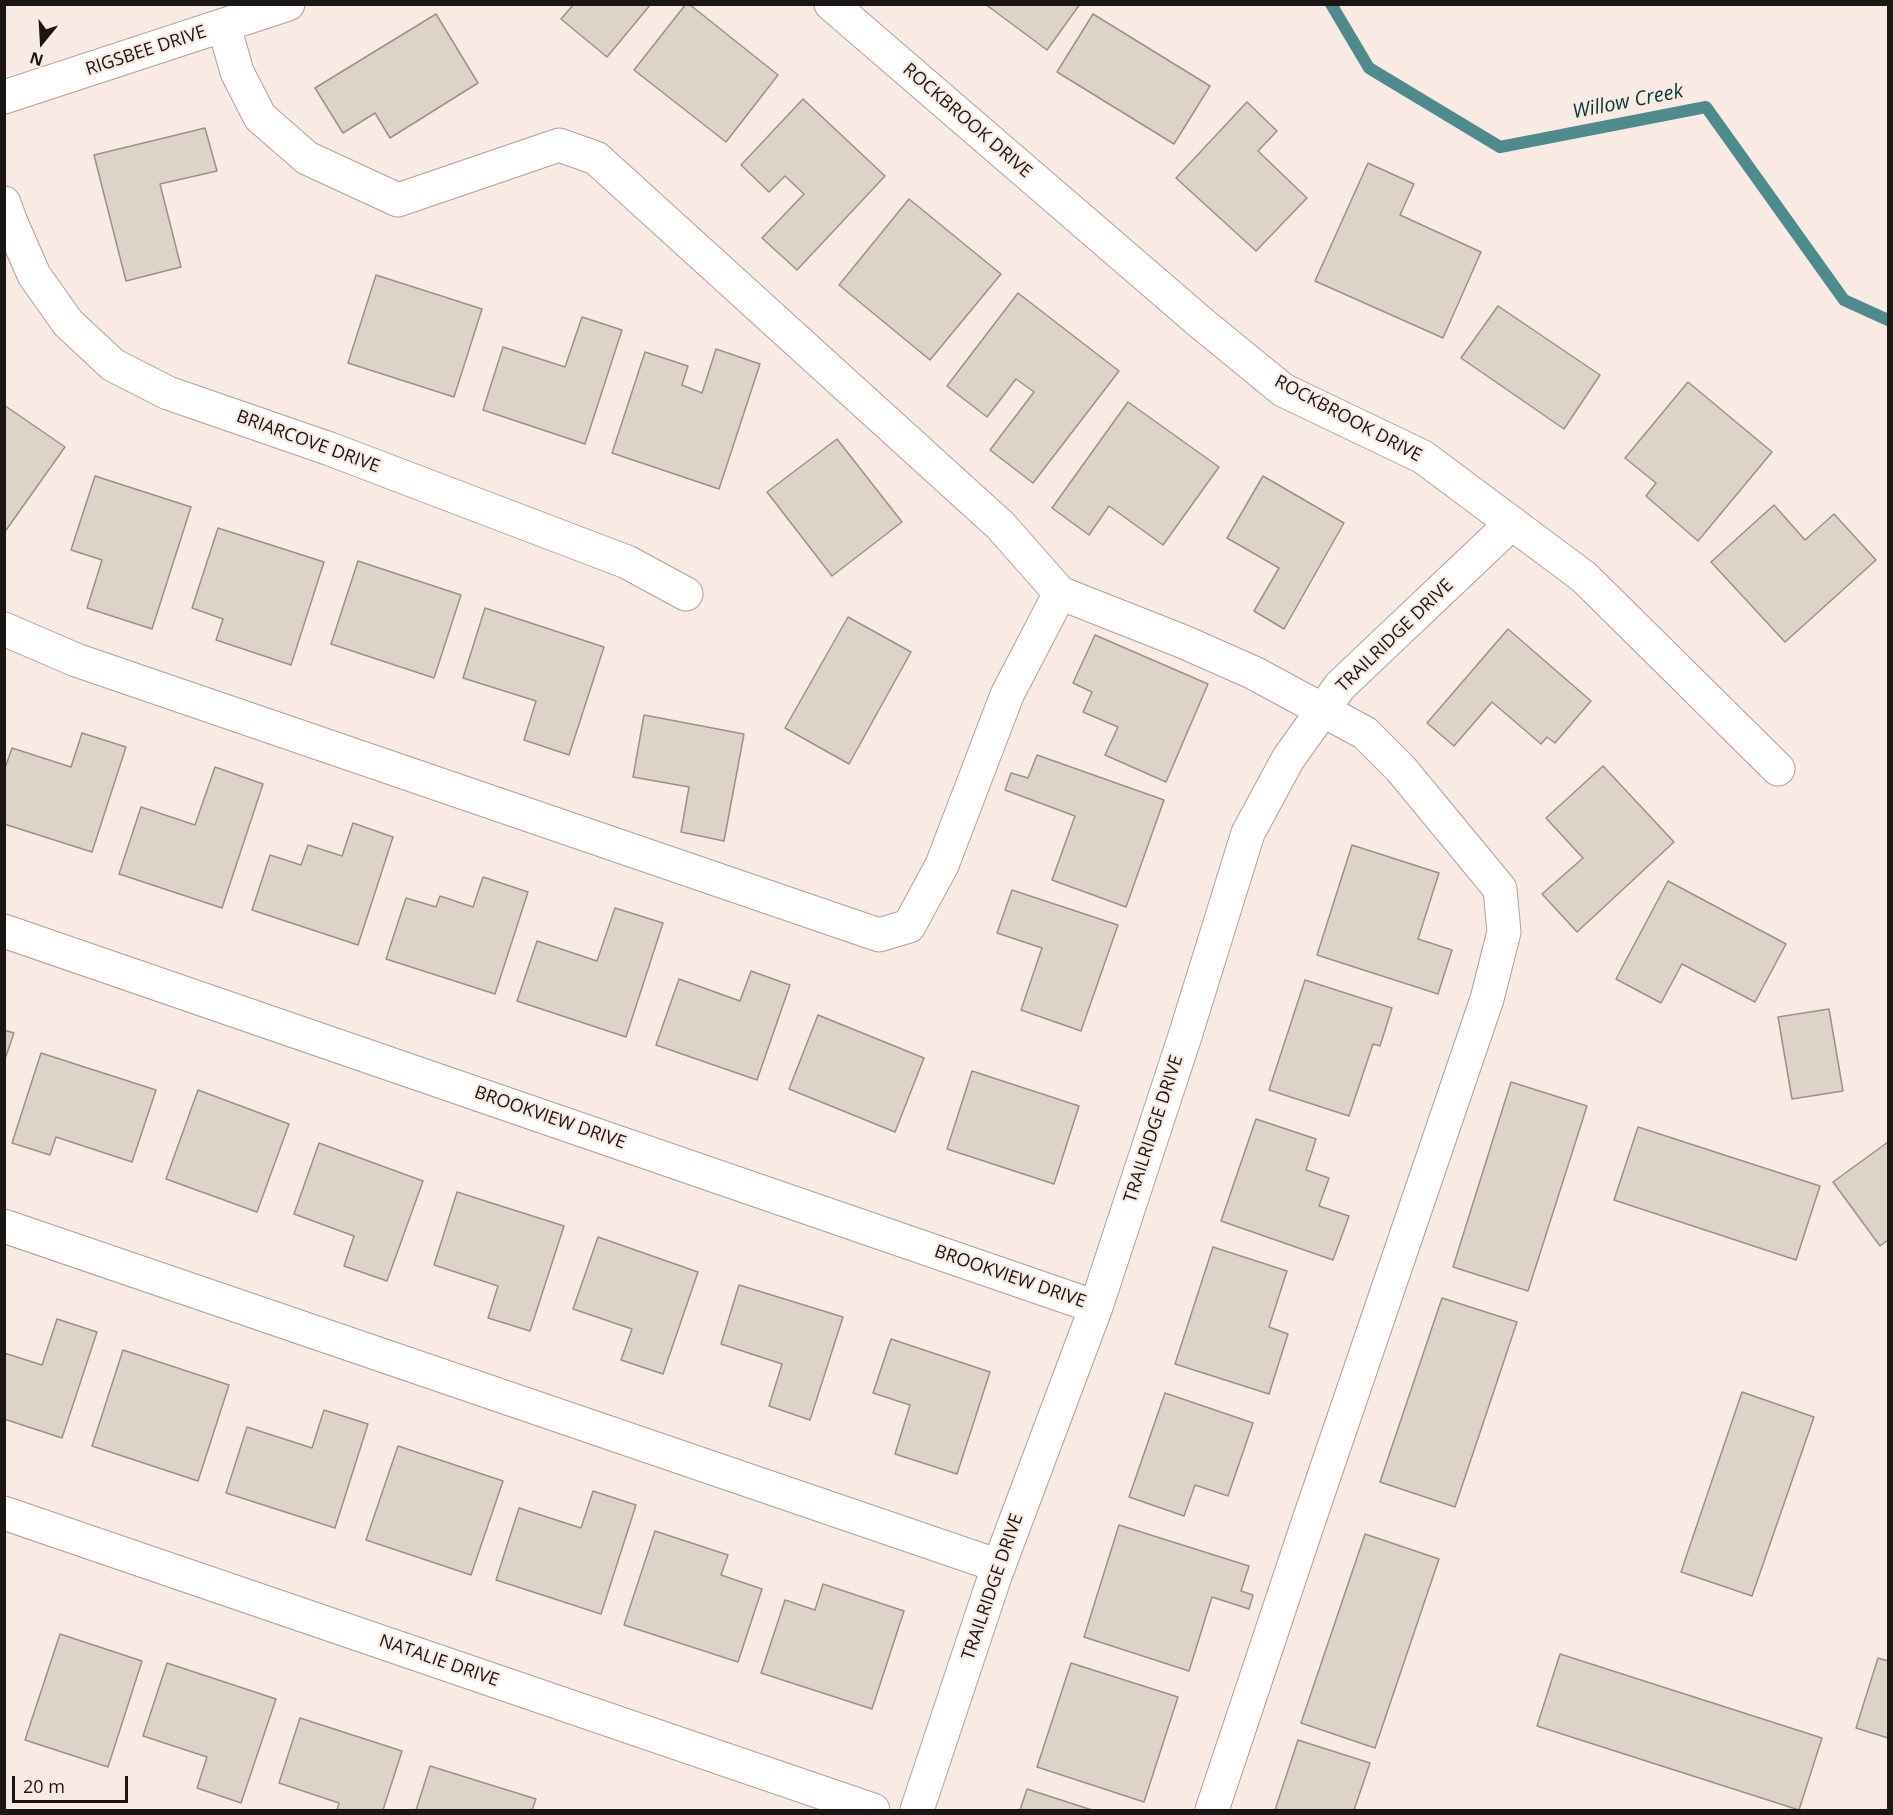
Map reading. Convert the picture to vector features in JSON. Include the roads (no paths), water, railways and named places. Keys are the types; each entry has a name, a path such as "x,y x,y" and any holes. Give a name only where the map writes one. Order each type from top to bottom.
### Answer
{"street":[{"name":"RIGSBEE DRIVE","path":"4,97 288,4"},
{"name":"ROCKBROOK DRIVE","path":"831,4 1200,322 1284,390 1423,457 1584,577 1778,769"},
{"path":"224,26 237,72 260,117 306,158 398,200 559,145 596,158 1001,526 1060,592 1254,673 1365,733 1401,769 1500,889 1504,932 1487,999 1212,1810"},
{"name":"BRIARCOVE DRIVE","path":"4,203 34,275 68,323 113,365 168,393 330,449 627,562 686,594"},
{"name":"TRAILRIDGE DRIVE","path":"917,1810 999,1566 1096,1307 1186,1033 1248,833 1288,759 1340,686 1512,523"},
{"path":"4,629 76,660 879,935 909,926 942,865 1007,695 1060,592"},
{"name":"BROOKVIEW DRIVE","path":"4,931 1096,1307"},
{"path":"4,1226 999,1566"},
{"name":"NATALIE DRIVE","path":"4,1513 873,1810"}],"waterway":[{"name":"Willow Creek","path":"1331,4 1369,68 1500,147 1706,107 1844,300 1888,320"}]}
